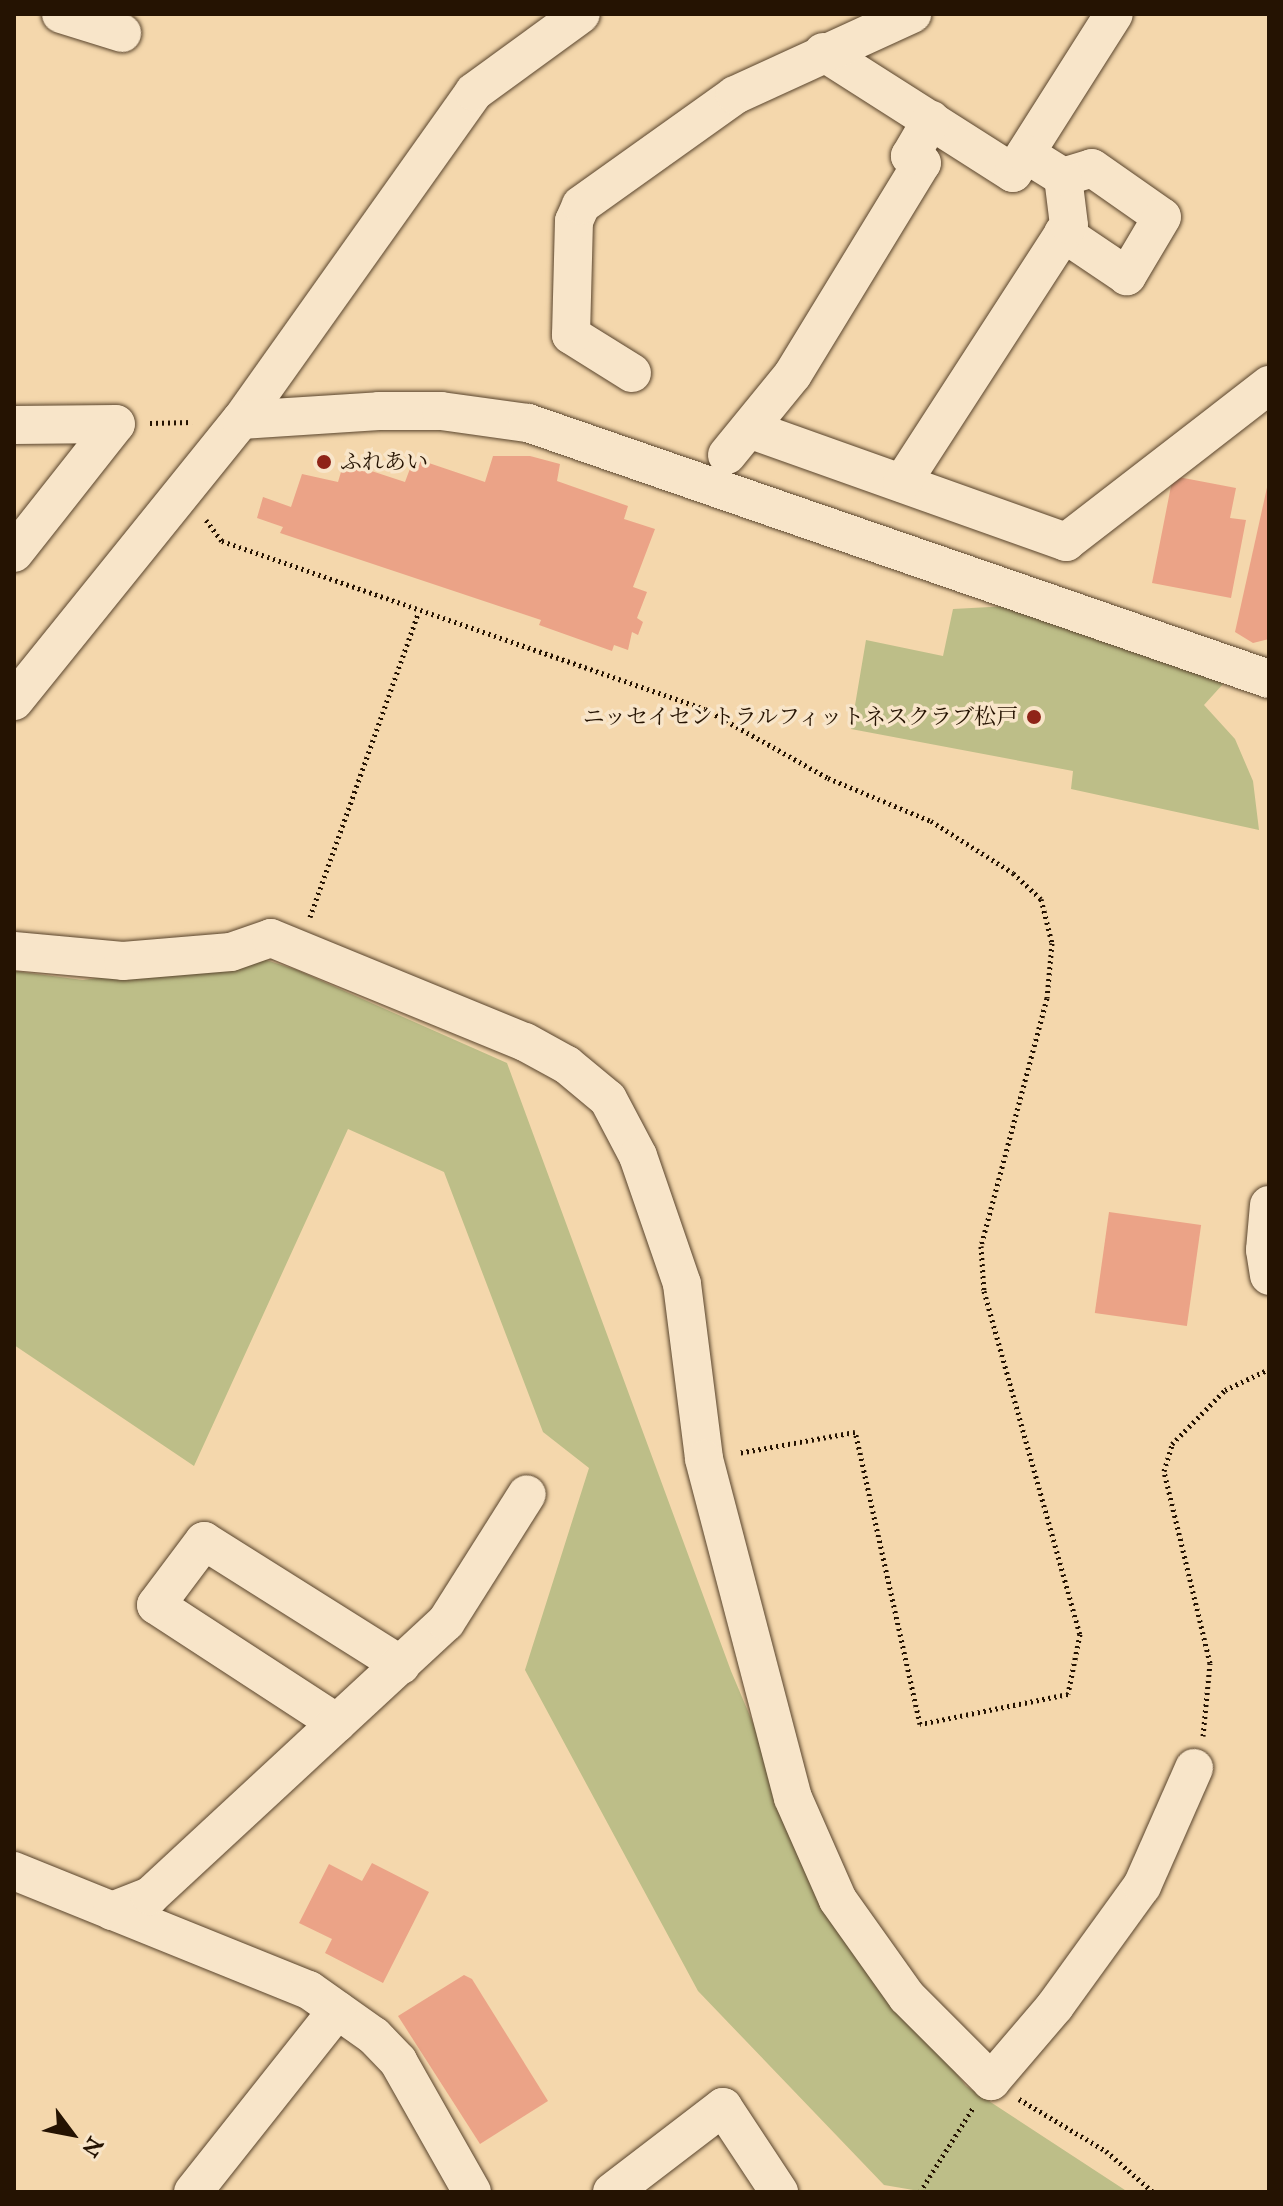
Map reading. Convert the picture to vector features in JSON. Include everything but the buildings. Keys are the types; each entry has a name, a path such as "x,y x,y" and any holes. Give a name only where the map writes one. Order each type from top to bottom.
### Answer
{"street":[{"path":"61,14 122,33"},
{"path":"14,701 185,494 241,420 474,92 581,14"},
{"path":"632,373 571,335 574,221 581,205 735,95 823,52 912,14"},
{"path":"823,52 1013,173 1114,14"},
{"path":"931,120 910,156 922,163 793,374 738,442 902,483 1066,542 1269,385"},
{"path":"1026,154 1063,177 1092,168 1162,217 1127,276 1063,233"},
{"path":"902,483 1069,225 1063,177"},
{"path":"241,420 410,411 528,423 1269,679"},
{"path":"14,425 116,424"},
{"path":"14,553 116,424"},
{"path":"14,951 123,961 231,952 271,938 299,946 525,1042 567,1065 608,1099 638,1156 682,1284 704,1459 775,1739 793,1798 838,1900 907,1997 991,2081 1055,2006 1142,1886 1194,1768"},
{"path":"1269,1205 1265,1250 1269,1276"},
{"path":"112,1911 150,1896 446,1622 527,1494"},
{"path":"337,1723 156,1605 204,1541 401,1665"},
{"path":"14,1871 309,1990 398,2061 472,2192"},
{"path":"193,2192 337,2010"},
{"path":"612,2192 723,2107 779,2192"}],"path":[{"path":"116,424 241,420"},
{"path":"185,494 222,541 418,613 705,709 828,778 931,821 1013,873 1041,899 1052,943 1047,998 981,1246 984,1291 1080,1634 1068,1694 920,1724 855,1432 704,1459"},
{"path":"299,946 418,613"},
{"path":"1194,1768 1203,1736 1210,1663 1164,1471 1172,1444 1225,1390 1269,1369"},
{"path":"920,2192 991,2081 1106,2151 1153,2192"}],"green space":[{"name":"ニッセイセントラルフィットネスクラブ松戸","path":"1047,604 1183,656 1223,684 1204,705 1235,739 1253,781 1259,830 1071,789 1073,771 851,729 866,640 943,656 953,609"},
{"path":"254,956 297,970 507,1063 731,1671 834,1915 966,2086 1128,2192 925,2192 884,2185 698,1991 525,1670 589,1468 543,1432 444,1172 348,1129 194,1466 14,1345 14,971 83,980"}],"place":[{"name":"ふれあい","path":"324,462"},
{"name":"ニッセイセントラルフィットネスクラブ松戸","path":"1034,717"}]}
